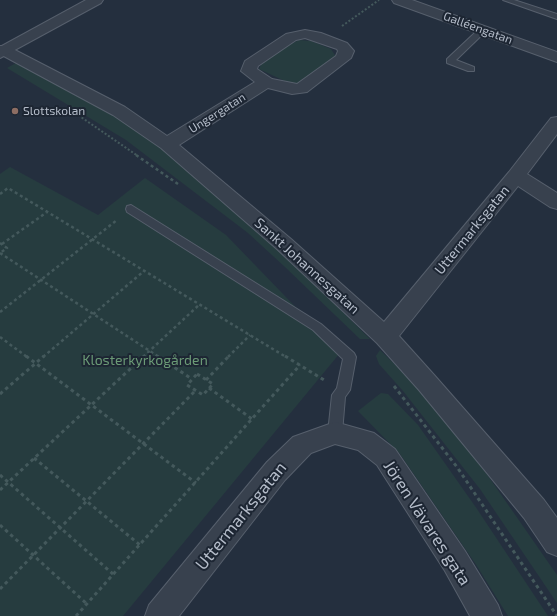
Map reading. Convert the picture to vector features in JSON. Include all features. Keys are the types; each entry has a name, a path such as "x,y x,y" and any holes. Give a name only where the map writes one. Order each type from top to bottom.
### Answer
{"street":[{"path":"2,51 93,0"},
{"name":"Galléengatan","path":"399,0 557,57"},
{"name":"Ungergatan","path":"305,34 342,46 346,51 343,58 301,89 292,89 266,82 249,71 251,64 291,37 305,34"},
{"name":"Sankt Johannesgatan","path":"2,51 119,111 167,144 278,238 384,337 428,383 534,509 557,542"},
{"name":"Ungergatan","path":"167,144 229,107 266,82"},
{"name":"Uttermarksgatan","path":"384,337 516,176 557,122"},
{"path":"516,176 557,202"},
{"name":"Uttermarksgatan","path":"160,616 276,471 302,445 335,433"},
{"name":"Jören Vävares gata","path":"335,433 365,442 386,457 455,561 487,616"}],"lane":[{"path":"507,0 557,17"},
{"path":"471,69 450,60 483,30"},
{"path":"131,209 316,327 350,357 343,390 339,395 335,433"}],"path":[{"path":"324,39 379,0"},
{"path":"69,109 182,187"},
{"path":"0,194 8,188 343,390"},
{"path":"0,312 131,209"},
{"path":"47,212 1,244 7,248 0,253 192,379"},
{"path":"0,394 144,271"},
{"path":"0,490 200,304"},
{"path":"206,380 250,335"},
{"path":"0,338 92,404 143,444 196,482"},
{"path":"76,616 300,365"},
{"path":"197,374 206,380 213,384 203,395 187,385 197,374"},
{"path":"389,379 457,467 557,616"},
{"path":"209,388 252,419"},
{"path":"0,589 196,390"},
{"path":"34,458 140,544"},
{"path":"0,475 113,574"},
{"path":"0,525 87,604"}],"green space":[{"path":"299,40 311,41 331,49 336,57 301,83 291,84 259,69 262,63 283,48"},
{"path":"16,63 86,99 117,117 168,153 279,249 370,339 360,339 248,233 126,140 7,68"},
{"name":"Klosterkyrkogården","path":"10,167 98,215 145,178 226,235 340,353 123,616 0,616 0,174"},
{"path":"380,350 415,384 479,463 557,575 557,603 480,489 403,391 379,364 376,356"},
{"path":"381,393 388,394 418,425 477,509 548,616 508,616 475,563 400,454 358,411"}],"place":[{"name":"Slottskolan","path":"15,111"}]}
